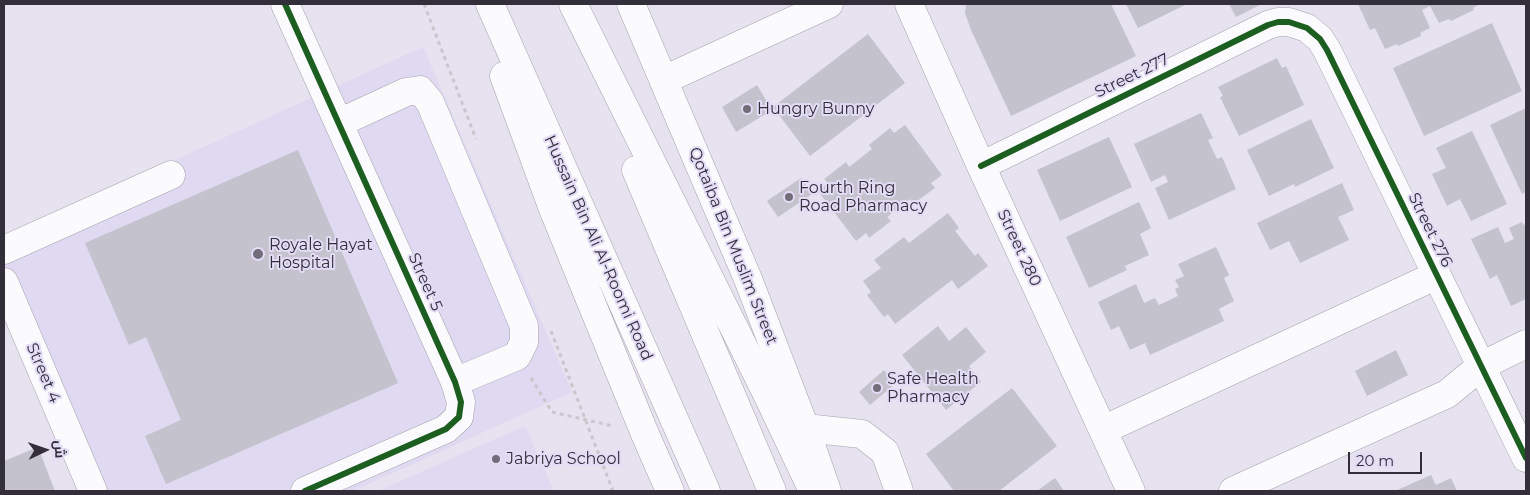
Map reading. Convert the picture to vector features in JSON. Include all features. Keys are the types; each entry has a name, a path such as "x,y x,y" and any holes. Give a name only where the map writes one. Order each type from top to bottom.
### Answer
{"main road":[{"name":"Street 5","path":"285,4 455,382 461,402 459,417 446,429 305,491"},
{"path":"479,4 528,145 670,491"},
{"name":"Hussain Bin Ali Al-Roomi Road","path":"490,4 706,491"},
{"path":"566,4 772,491"},
{"path":"573,4 756,371 813,491"},
{"name":"Qotaiba Bin Muslim Street","path":"632,4 748,279 806,428 827,491"},
{"path":"664,80 829,4"},
{"name":"Street 280","path":"909,4 981,166 1132,491"},
{"name":"Street 277","path":"981,166 1268,25 1278,22 1298,24"},
{"name":"Street 276","path":"1298,24 1314,32 1327,50 1526,458"},
{"path":"339,123 406,92 420,90 430,102 524,326 524,342 517,356 455,382"},
{"path":"4,250 171,175"},
{"name":"Street 276","path":"1103,430 1437,275"},
{"name":"Street 4","path":"4,282 93,491"},
{"path":"1232,491 1448,394 1481,366 1526,344"},
{"path":"806,428 862,434 885,452 899,491"},
{"path":"645,434 660,491"}],"path":[{"path":"517,356 552,412 645,434"}],"shaded area":[{"name":"Royale Hayat Hospital","path":"423,47 572,392 353,491 103,491 4,270 4,238"},
{"name":"Jabriya School","path":"525,426 554,491 378,491"}],"building":[{"path":"966,4 1111,4 1136,56 1011,116 971,30 965,13"},
{"path":"1126,4 1187,4 1138,28"},
{"path":"1229,4 1262,4 1236,17"},
{"path":"1358,4 1480,4 1473,8 1474,10 1451,21 1449,19 1439,23 1430,6 1422,10 1430,28 1420,33 1421,36 1398,46 1397,44 1385,49 1375,28 1370,30"},
{"path":"1492,23 1522,91 1424,136 1393,68"},
{"path":"868,34 905,83 810,156 773,107"},
{"path":"1277,58 1282,68 1286,66 1304,105 1239,136 1220,97 1223,96 1218,87"},
{"name":"Hungry Bunny","path":"757,85 772,110 736,132 722,107"},
{"path":"1526,108 1526,192 1522,194 1490,125"},
{"path":"1201,113 1213,138 1208,140 1217,159 1222,157 1236,189 1169,220 1155,188 1168,182 1165,175 1151,182 1134,144"},
{"path":"1311,119 1334,168 1295,187 1294,184 1269,196 1247,150"},
{"path":"905,125 942,175 931,183 935,188 913,204 910,199 887,217 891,221 869,238 866,233 856,241 818,191 828,183 824,179 846,162 849,167 872,149 869,145 890,128 894,133"},
{"path":"1472,131 1507,204 1471,221 1460,199 1447,206 1432,174 1446,168 1436,148"},
{"path":"1109,137 1132,187 1060,221 1037,170"},
{"path":"298,150 398,383 166,484 145,436 181,420 146,337 129,345 85,243"},
{"name":"Fourth Ring Road Pharmacy","path":"801,178 812,194 778,217 767,201"},
{"path":"1342,183 1354,210 1338,217 1349,240 1300,263 1289,241 1270,250 1257,223"},
{"path":"1139,202 1151,228 1140,234 1149,255 1125,266 1127,270 1089,288 1066,237"},
{"path":"948,213 959,228 955,231 975,256 978,253 988,266 958,289 952,280 895,324 888,314 884,317 867,295 871,292 863,281 881,268 874,260 904,237 909,243"},
{"path":"1522,222 1524,225 1526,224 1526,299 1511,306 1497,275 1490,279 1471,239 1498,227 1505,243 1514,239 1509,228"},
{"path":"1216,247 1229,275 1224,278 1234,301 1219,309 1224,321 1150,355 1145,343 1130,350 1119,326 1111,330 1098,302 1136,284 1144,303 1155,298 1159,305 1178,296 1175,289 1179,287 1175,280 1184,276 1178,264"},
{"path":"938,326 949,341 966,327 986,352 969,366 981,382 946,410 902,355"},
{"path":"1396,350 1408,375 1367,396 1355,371"},
{"name":"Safe Health Pharmacy","path":"884,370 895,384 870,405 859,392"},
{"path":"1012,388 1057,446 999,491 954,491 926,454"},
{"path":"38,447 55,491 4,491 4,461"},
{"path":"1431,475 1436,485 1451,478 1457,491 1395,491"},
{"path":"1055,478 1064,491 1037,491"}],"cycle path":[{"path":"285,4 455,382 461,402 459,417 446,429 305,491"},
{"path":"981,166 1268,25 1278,22 1289,22 1307,28 1320,39 1327,50 1526,458"}],"place":[{"name":"Hungry Bunny","path":"747,109"},
{"name":"Fourth Ring Road Pharmacy","path":"789,197"},
{"name":"Royale Hayat Hospital","path":"258,254"},
{"name":"Safe Health Pharmacy","path":"877,388"},
{"name":"Jabriya School","path":"496,459"}]}
